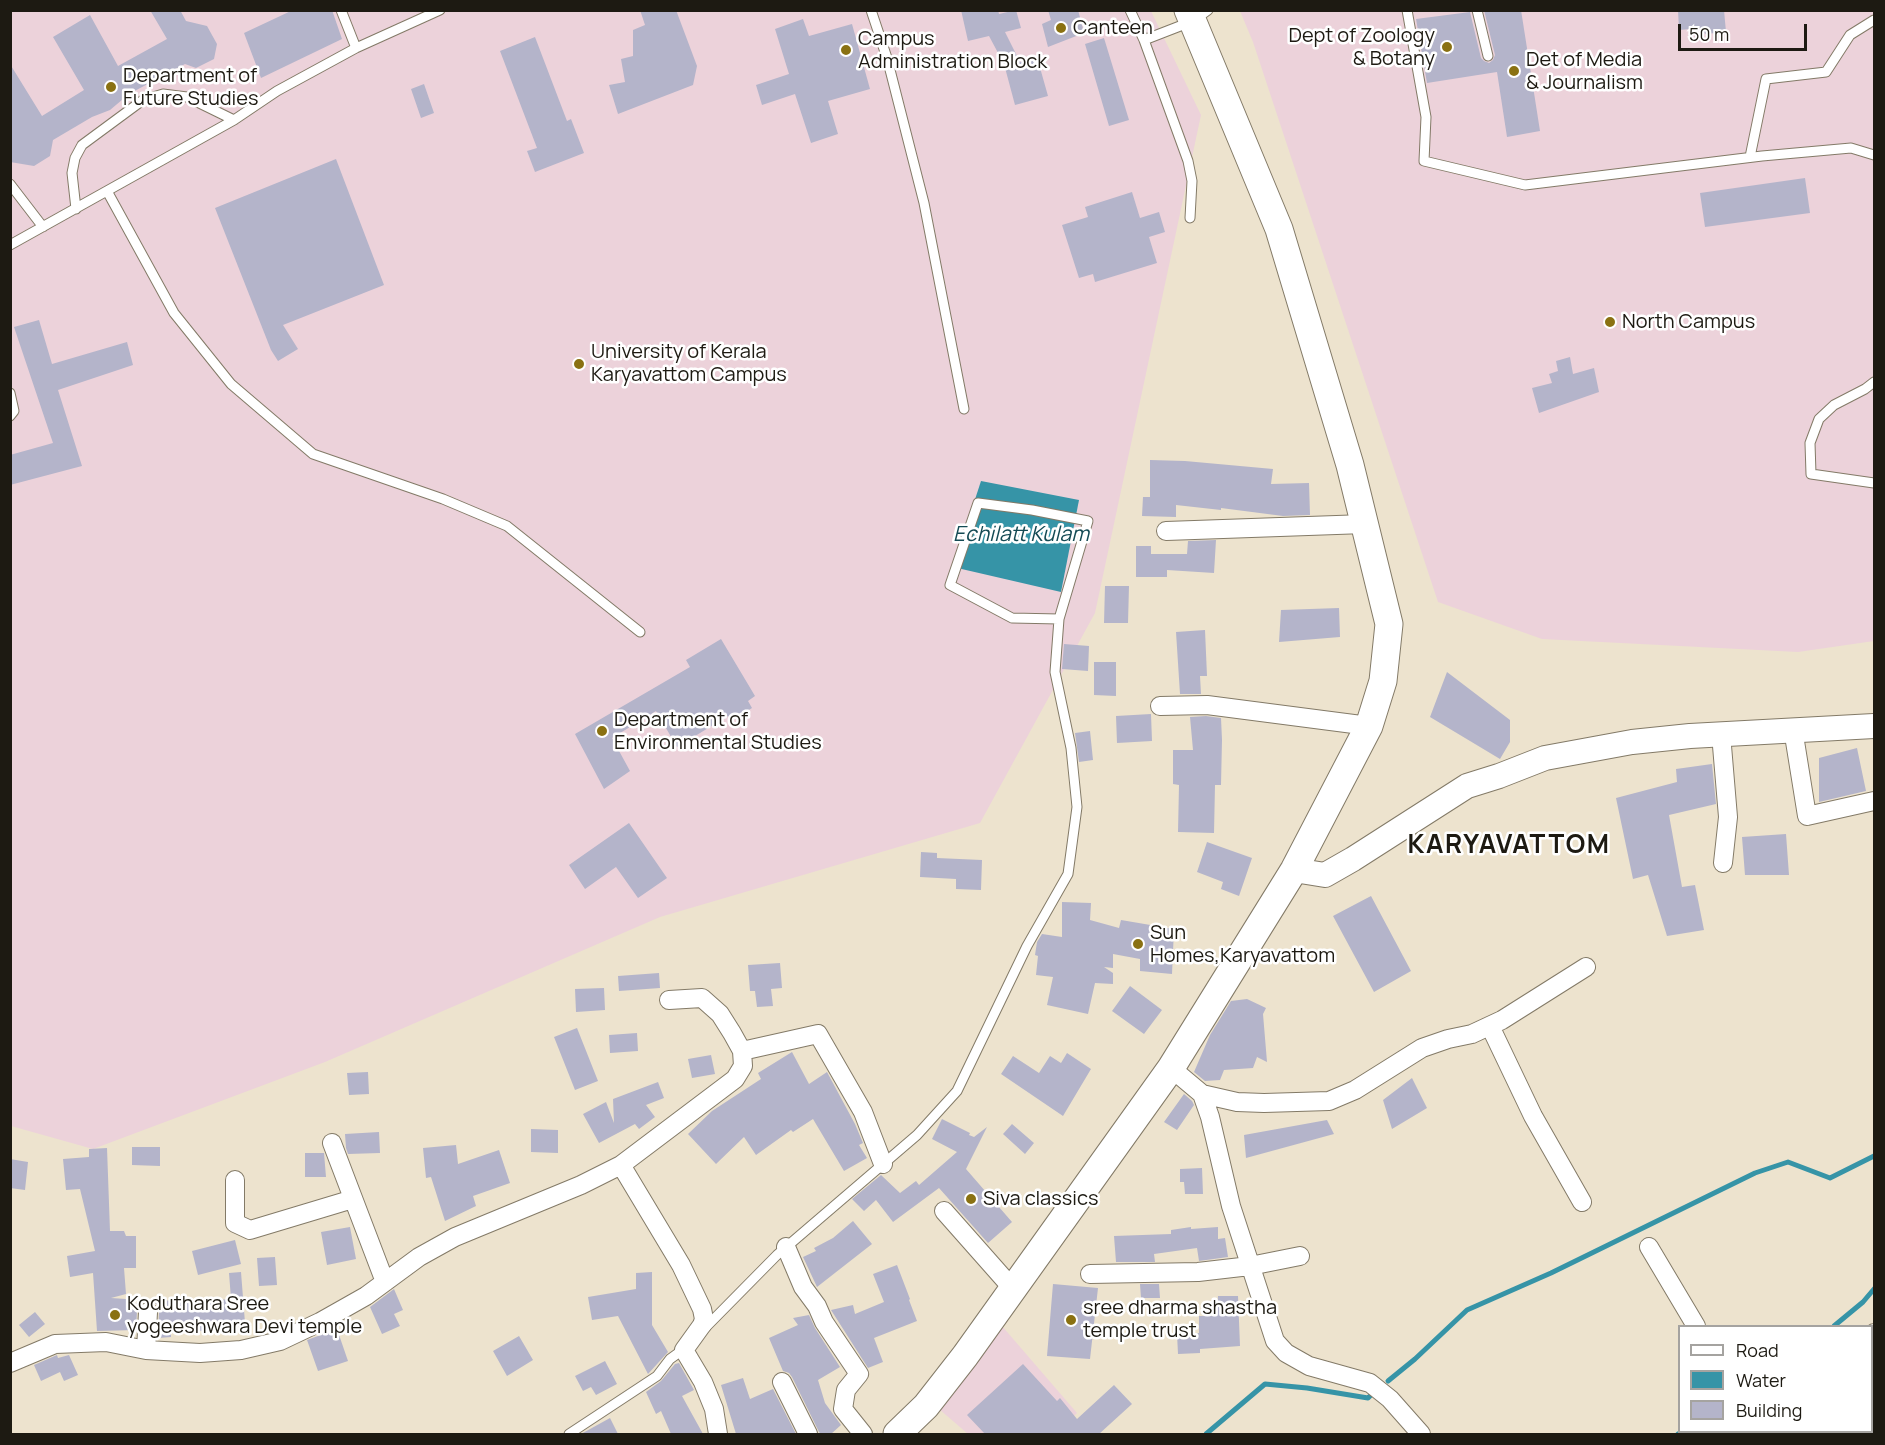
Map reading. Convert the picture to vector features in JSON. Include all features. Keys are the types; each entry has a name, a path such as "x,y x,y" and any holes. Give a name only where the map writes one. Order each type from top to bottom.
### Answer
{"main road":[{"path":"897,1434 926,1406 965,1356 1171,1068 1294,870 1369,726 1383,681 1389,624 1350,465 1278,229 1197,14"},
{"path":"1294,870 1325,874 1353,859 1467,786 1545,758 1632,742 1793,729 1875,726"}],"street":[{"path":"1166,531 1365,524"},
{"path":"1160,706 1207,705 1369,726"},
{"path":"1793,729 1807,816 1875,801"},
{"path":"1721,734 1728,817 1723,863"},
{"path":"1171,1068 1202,1094 1237,1102 1329,1101 1355,1090 1422,1048 1472,1034 1491,1026 1586,967"},
{"path":"10,1363 55,1344 106,1342 146,1350 200,1353 241,1350 280,1341 357,1301 419,1257 455,1237 581,1185 621,1165 735,1079 743,1066 742,1051 720,1014 702,998 669,1000"},
{"path":"1491,1026 1533,1116 1582,1202"},
{"path":"742,1051 818,1034 863,1112 883,1164"},
{"path":"1202,1094 1232,1206 1275,1341 1286,1353 1310,1366 1371,1383 1390,1399 1421,1434"},
{"path":"332,1143 385,1282"},
{"path":"621,1165 681,1265 702,1309 704,1319 702,1324 684,1350 703,1382 714,1409 718,1434"},
{"path":"235,1179 235,1223 250,1230 353,1199"},
{"path":"944,1211 1014,1289"},
{"path":"786,1247 803,1287 818,1306 824,1322 858,1374 846,1390 843,1409 863,1434"},
{"path":"1649,1247 1695,1325"},
{"path":"1090,1274 1198,1272 1250,1266 1300,1256"},
{"path":"146,1350 148,1312"},
{"path":"782,1382 808,1434"}],"lane":[{"path":"341,10 356,48"},
{"path":"10,245 234,120 277,91 356,48 440,10"},
{"path":"871,10 924,203 964,409"},
{"path":"1130,10 1144,40 1188,161 1192,181 1190,218"},
{"path":"1407,10 1426,117 1424,161 1525,185 1750,157 1851,148 1875,155"},
{"path":"1476,10 1488,56"},
{"path":"1144,40 1197,14"},
{"path":"1750,157 1766,80 1826,72 1850,35 1875,20"},
{"path":"76,208 72,173 75,158 82,145 143,100 163,94 187,97 234,120"},
{"path":"10,184 43,227"},
{"path":"107,191 174,313 231,384 313,454 443,499 507,526 640,632"},
{"path":"1875,382 1834,405 1819,419 1810,443 1810,474 1875,483"},
{"path":"10,393 14,411 10,416"},
{"path":"569,1434 657,1376 670,1359 684,1350 786,1247 917,1135 957,1091 1027,946 1068,874 1077,807 1071,748 1055,672 1059,619 1088,521 978,502 950,585 1012,618 1059,619"}],"shaded area":[{"name":"University of Kerala Karyavattom Campus","path":"10,11 1151,11 1201,115 1095,613 980,823 660,917 325,1062 93,1149 11,1126"},
{"name":"North Campus","path":"1240,11 1874,11 1874,641 1798,652 1542,639 1438,602 1253,42"},
{"path":"1002,1326 1077,1413 1056,1434 968,1434 939,1409"}],"water":[{"name":"Echilatt Kulam","path":"981,481 1079,500 1061,592 953,567"}],"building":[{"name":"Department of Future Studies","path":"150,10 180,10 186,21 207,26 217,44 214,59 196,68 185,64 129,94 110,110 92,117 53,140 50,156 34,166 10,162 10,64 42,116 84,90 53,37 90,15 118,66 167,39"},
{"path":"293,10 332,10 342,39 261,78 244,33"},
{"path":"640,10 676,10 697,66 693,85 618,114 609,85 625,82 621,59 633,56 633,30 645,25"},
{"path":"961,10 998,10 999,14 1016,10 1021,28 1005,32 1020,62 1037,57 1048,96 1015,105 1004,64 989,36 968,41"},
{"name":"Canteen","path":"1048,10 1078,10 1084,33 1048,47 1042,24 1051,20"},
{"path":"1484,10 1521,10 1540,131 1507,137 1497,72 1427,83 1416,19 1470,12 1481,58 1489,63 1495,55"},
{"path":"1678,10 1724,10 1726,32 1705,34 1703,28 1679,30"},
{"path":"803,19 809,36 852,24 870,89 828,101 838,134 811,143 795,94 762,105 756,85 789,74 775,29"},
{"path":"535,37 567,121 571,119 584,153 535,172 527,151 537,148 500,51"},
{"path":"1104,38 1129,120 1109,126 1085,44"},
{"path":"424,84 434,113 421,118 411,89"},
{"path":"336,159 384,285 283,325 298,349 278,361 271,350 215,208"},
{"path":"1805,178 1810,213 1705,227 1700,193"},
{"path":"1132,192 1140,218 1159,212 1165,232 1149,237 1157,263 1095,282 1093,274 1079,278 1062,225 1088,217 1085,207"},
{"path":"39,320 52,364 127,342 133,365 58,390 82,466 10,485 10,455 53,443 14,327"},
{"path":"1570,357 1573,374 1594,368 1599,392 1539,413 1532,388 1552,383 1549,374 1558,371 1556,361"},
{"path":"1150,460 1273,469 1271,484 1309,483 1310,515 1283,516 1176,505 1176,517 1142,516 1143,497 1150,497"},
{"path":"1216,540 1214,573 1167,570 1167,577 1136,577 1136,546 1151,546 1151,554 1187,554 1188,541"},
{"path":"1105,586 1129,586 1128,623 1104,623"},
{"path":"1339,608 1340,637 1279,642 1281,610"},
{"path":"1205,630 1207,676 1200,676 1201,694 1180,694 1176,632"},
{"path":"721,639 755,696 748,701 752,708 731,721 728,716 677,747 656,711 612,738 630,771 604,789 575,734 690,667 686,660"},
{"path":"1064,644 1089,646 1088,671 1062,669"},
{"path":"1094,662 1116,662 1116,696 1094,695"},
{"path":"1447,672 1510,720 1510,742 1500,759 1430,717"},
{"path":"1151,714 1152,741 1117,743 1116,716"},
{"path":"1190,717 1221,718 1221,785 1215,785 1214,833 1178,832 1179,785 1173,784 1173,750 1193,750"},
{"path":"1090,731 1093,760 1079,762 1075,733"},
{"path":"1857,748 1866,791 1819,802 1819,758"},
{"path":"1712,764 1716,804 1669,815 1682,887 1695,885 1704,930 1667,936 1648,875 1633,879 1616,798 1677,782 1676,769"},
{"path":"629,823 667,878 638,898 616,867 585,889 569,865"},
{"path":"1786,834 1789,875 1745,875 1742,837"},
{"path":"1207,842 1252,858 1239,896 1221,889 1223,882 1197,872"},
{"path":"921,852 937,853 937,858 982,860 981,890 956,889 956,879 920,877"},
{"path":"1371,896 1411,971 1374,992 1333,916"},
{"path":"1062,902 1091,903 1090,920 1119,928 1121,920 1174,929 1172,974 1140,971 1140,959 1113,954 1113,968 1104,967 1113,973 1113,984 1095,983 1088,1014 1047,1005 1053,977 1036,975 1038,956 1035,955 1037,942 1042,934 1062,937"},
{"path":"780,963 782,988 771,989 773,1006 757,1007 755,991 750,991 748,965"},
{"path":"659,973 660,988 619,991 618,976"},
{"path":"1130,986 1162,1010 1144,1034 1112,1011"},
{"path":"604,988 605,1010 576,1012 575,989"},
{"path":"1247,999 1266,1008 1263,1014 1267,1062 1257,1057 1253,1068 1224,1070 1220,1080 1205,1081 1194,1072 1210,1035 1231,1001"},
{"path":"577,1028 598,1081 575,1090 554,1037"},
{"path":"637,1033 638,1051 610,1053 609,1035"},
{"path":"792,1052 809,1084 827,1072 855,1124 863,1143 859,1145 867,1158 844,1171 813,1119 793,1132 791,1130 756,1155 744,1137 716,1164 688,1134 712,1111 761,1079 758,1073"},
{"path":"1067,1053 1091,1069 1063,1116 1001,1074 1013,1056 1039,1073 1050,1056 1061,1063"},
{"path":"711,1055 715,1074 692,1078 688,1059"},
{"path":"368,1072 369,1094 349,1095 347,1073"},
{"path":"1412,1078 1427,1108 1392,1129 1383,1100"},
{"path":"658,1082 664,1098 646,1105 655,1117 639,1129 635,1124 599,1143 583,1114 606,1102 614,1123 613,1099"},
{"path":"1184,1094 1194,1105 1177,1130 1164,1122"},
{"path":"942,1119 974,1137 987,1127 966,1169 1012,1222 988,1243 939,1188 893,1222 876,1200 864,1211 852,1199 881,1175 900,1193 916,1181 919,1185 957,1152 932,1139"},
{"path":"1327,1120 1334,1134 1246,1158 1244,1135"},
{"path":"1012,1124 1034,1143 1025,1154 1003,1134"},
{"path":"531,1129 558,1130 558,1153 531,1152"},
{"path":"379,1132 380,1153 348,1154 345,1134"},
{"path":"456,1145 458,1164 499,1150 510,1183 473,1196 476,1206 445,1221 431,1177 426,1178 423,1148"},
{"path":"132,1147 160,1147 160,1166 132,1165"},
{"path":"107,1148 110,1231 124,1231 126,1236 136,1236 136,1268 124,1268 126,1294 111,1298 126,1299 126,1304 142,1303 137,1311 136,1330 97,1331 93,1273 70,1277 67,1256 95,1251 80,1189 66,1190 63,1159 89,1157 89,1149"},
{"path":"305,1153 324,1153 326,1177 305,1177"},
{"path":"10,1159 28,1162 25,1190 10,1188"},
{"path":"1202,1168 1203,1194 1185,1194 1184,1182 1180,1182 1180,1169"},
{"path":"853,1221 872,1244 817,1287 803,1257 816,1251 814,1248 833,1238"},
{"path":"350,1227 356,1259 327,1265 321,1232"},
{"path":"1191,1227 1191,1229 1218,1227 1218,1239 1225,1238 1228,1257 1199,1261 1197,1248 1154,1254 1155,1262 1116,1262 1114,1236 1171,1234 1171,1230"},
{"path":"235,1240 241,1264 198,1275 192,1251"},
{"path":"275,1257 277,1285 259,1286 257,1258"},
{"path":"897,1265 917,1321 874,1338 883,1362 868,1368 831,1310 853,1305 855,1314 884,1302 873,1274"},
{"path":"241,1272 245,1323 206,1327 206,1331 171,1330 171,1337 158,1338 159,1312 158,1306 152,1300 216,1302 216,1300 231,1299 229,1273"},
{"path":"652,1272 652,1325 668,1352 648,1374 618,1316 592,1320 588,1297 636,1289 636,1273"},
{"path":"1053,1284 1098,1288 1090,1359 1047,1356"},
{"path":"1140,1284 1159,1284 1160,1298 1141,1298"},
{"path":"394,1289 403,1310 394,1314 400,1326 382,1334 370,1307"},
{"path":"1218,1296 1238,1296 1240,1346 1200,1349 1200,1353 1178,1354 1177,1334 1199,1333 1199,1316 1217,1316"},
{"path":"35,1312 45,1324 29,1337 19,1325"},
{"path":"809,1315 840,1367 818,1380 825,1403 841,1425 831,1434 819,1432 792,1377 783,1371 769,1338 798,1325 793,1318"},
{"path":"337,1329 348,1361 318,1371 307,1340"},
{"path":"519,1336 533,1360 507,1376 493,1351"},
{"path":"57,1355 58,1358 69,1355 78,1375 64,1381 60,1372 41,1381 34,1365"},
{"path":"605,1361 617,1384 596,1395 591,1387 583,1391 575,1376"},
{"path":"679,1363 694,1390 682,1396 703,1434 671,1434 661,1411 656,1414 646,1392 661,1381 675,1364"},
{"path":"1023,1364 1057,1401 1060,1398 1077,1419 1114,1385 1132,1404 1099,1434 985,1434 967,1415"},
{"path":"743,1378 750,1399 773,1389 796,1434 736,1434 721,1385"},
{"path":"610,1418 618,1434 581,1434"}],"waterway":[{"path":"1388,1381 1467,1310 1551,1273 1755,1173 1788,1162 1830,1178 1874,1156"},
{"path":"1835,1325 1863,1302 1874,1289"},
{"path":"1206,1434 1265,1384 1368,1398 1371,1395"}],"place":[{"name":"Canteen","path":"1061,28"},
{"name":"Dept of Zoology & Botany","path":"1447,47"},
{"name":"Campus Administration Block","path":"846,50"},
{"name":"Det of Media & Journalism","path":"1514,71"},
{"name":"Department of Future Studies","path":"111,87"},
{"name":"North Campus","path":"1610,322"},
{"name":"University of Kerala Karyavattom Campus","path":"579,364"},
{"name":"Department of Environmental Studies","path":"602,731"},
{"name":"Sun Homes,Karyavattom","path":"1138,944"},
{"name":"Siva classics","path":"971,1199"},
{"name":"Koduthara Sree yogeeshwara Devi temple","path":"115,1315"},
{"name":"sree dharma shastha temple trust","path":"1071,1320"}],"district":[{"name":"KARYAVATTOM","path":"1509,846"}]}
